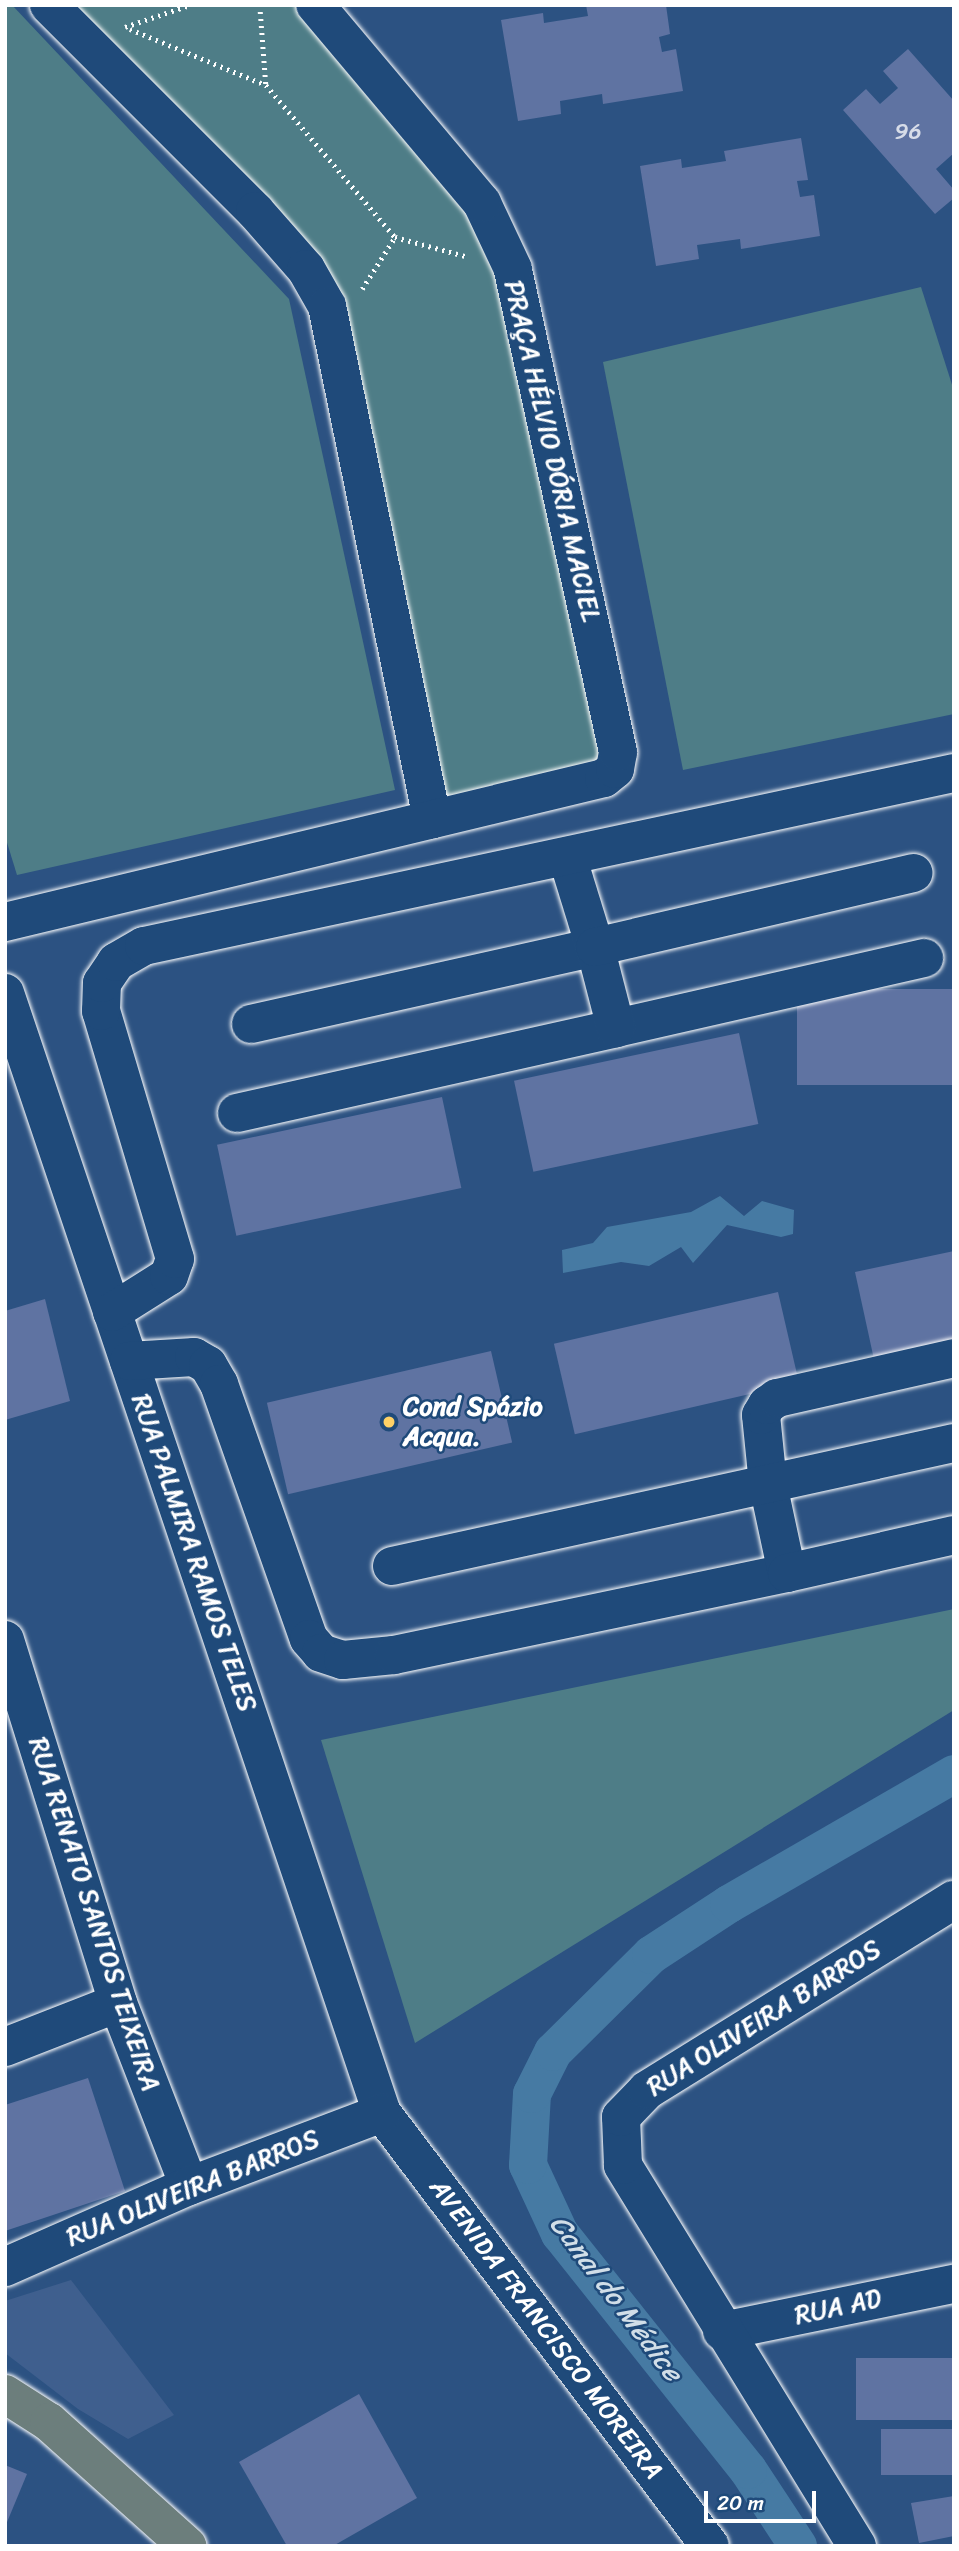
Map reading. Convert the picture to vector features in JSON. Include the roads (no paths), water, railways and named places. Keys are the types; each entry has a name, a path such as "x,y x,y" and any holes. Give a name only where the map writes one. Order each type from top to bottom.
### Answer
{"main road":[{"path":"5,2394 49,2422 187,2546"}],"street":[{"path":"49,5 255,211 306,269 327,306 432,819"},
{"name":"PRAÇA HÉLVIO DÓRIA MACIEL","path":"5,922 604,778 615,769 618,752 513,270 482,203 315,5"},
{"path":"113,1312 169,1276 175,1259 101,1011 102,984 116,962 144,946 954,774"},
{"path":"568,856 616,1028"},
{"path":"251,1024 914,873"},
{"path":"237,1113 924,958"},
{"name":"RUA PALMIRA RAMOS TELES","path":"5,993 382,2113"},
{"path":"129,1360 194,1357 208,1365 219,1384 309,1639 321,1653 343,1660 394,1655 787,1573 954,1535"},
{"path":"787,1573 768,1484 761,1415 767,1405 777,1398 954,1358"},
{"path":"392,1566 954,1443"},
{"name":"RUA RENATO SANTOS TEIXEIRA","path":"5,1640 118,2003 189,2186"},
{"name":"RUA OLIVEIRA BARROS","path":"722,2331 623,2165 621,2117 647,2090 954,1900"},
{"name":"RUA RENATO SANTOS TEIXEIRA","path":"5,2047 118,2003"},
{"name":"RUA OLIVEIRA BARROS","path":"5,2267 189,2186 382,2113"},
{"name":"AVENIDA FRANCISCO MOREIRA","path":"382,2113 710,2546"},
{"name":"RUA AD","path":"722,2331 954,2284"},
{"path":"722,2331 857,2546"}],"waterway":[{"name":"Canal do Médice","path":"798,2546 748,2470 560,2234 528,2165 532,2094 553,2052 651,1955 729,1904 954,1774"}],"place":[{"name":"Cond Spázio Acqua.","path":"389,1422"}]}
